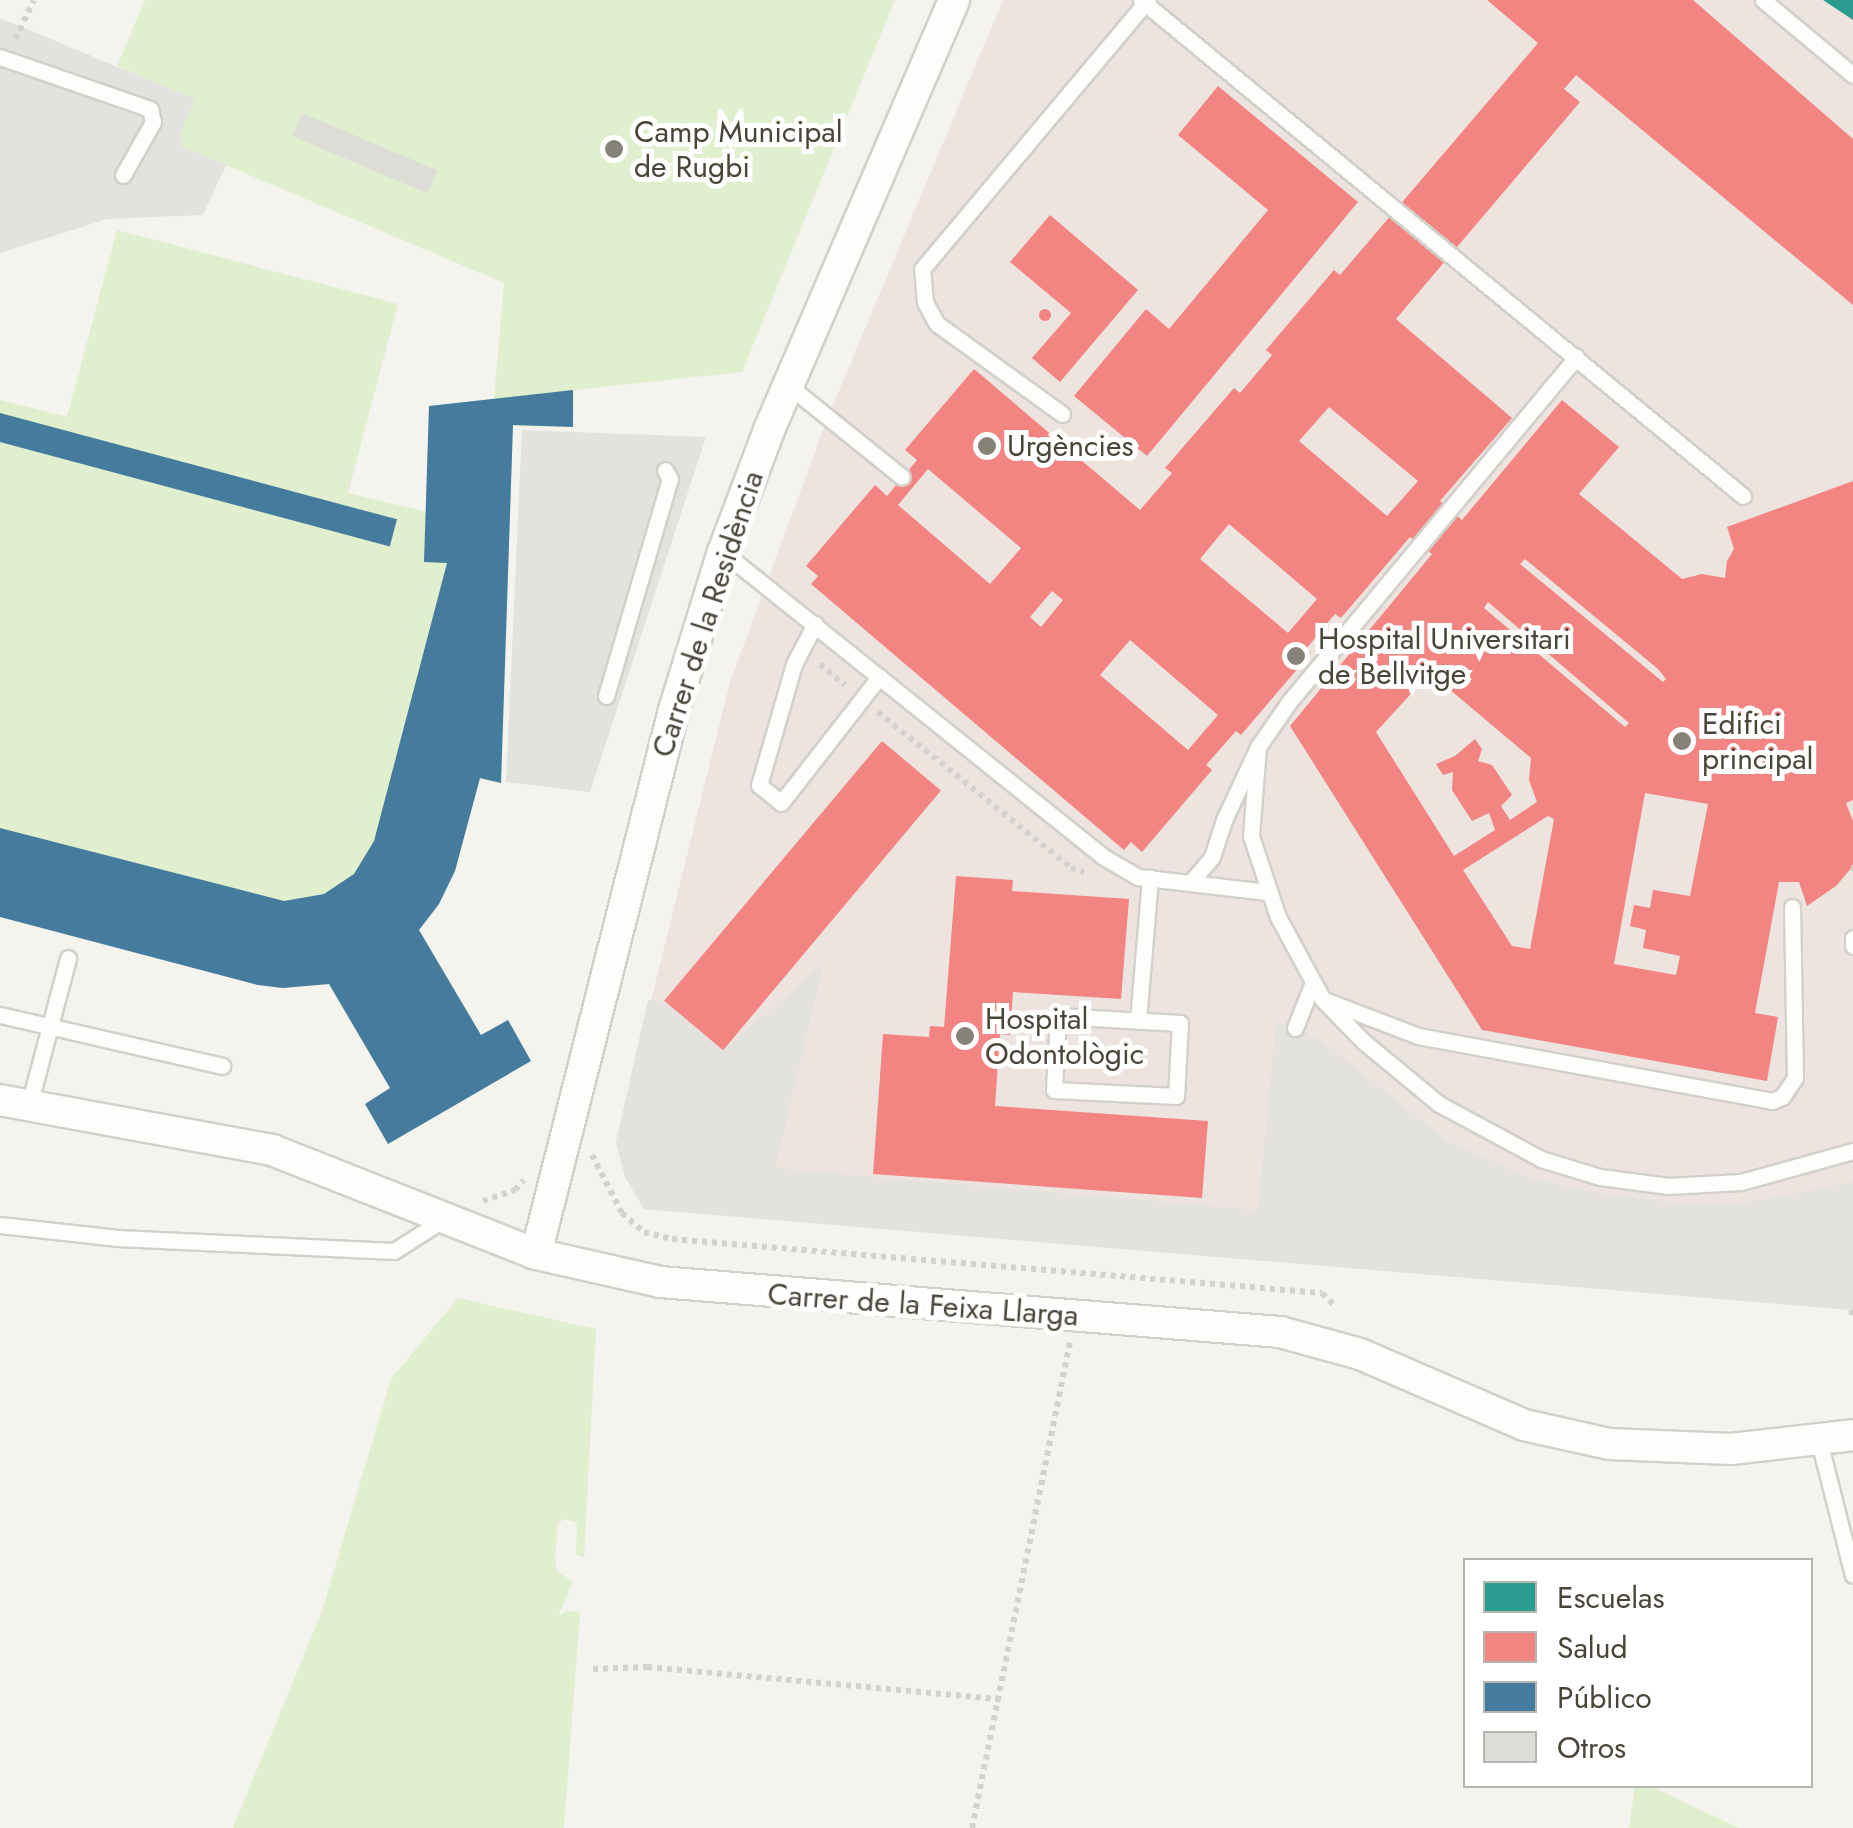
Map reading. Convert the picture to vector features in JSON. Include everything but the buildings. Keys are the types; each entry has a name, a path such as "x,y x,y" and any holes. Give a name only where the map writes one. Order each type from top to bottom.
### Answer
{"street":[{"name":"Carrer de la Residència","path":"536,1254 674,710 722,552 788,384 954,0"},
{"name":"Carrer de la Feixa Llarga","path":"14,1103 272,1150 536,1254 612,1272 698,1286 1247,1328 1360,1354 1485,1410 1566,1437 1610,1444 1731,1449 1853,1435"}],"lane":[{"path":"1763,0 1853,75"},
{"path":"1062,414 937,324 924,302 922,270 1145,1 1743,496"},
{"path":"0,56 150,110 153,122 123,175"},
{"path":"1191,882 1212,857 1224,820 1258,748 1289,702 1576,358"},
{"path":"788,384 902,477"},
{"path":"606,696 670,479 664,470"},
{"path":"722,552 1102,856 1138,877 1268,892"},
{"path":"815,624 794,664 758,785 781,803 879,677"},
{"path":"1258,748 1252,836 1268,892 1323,1000 1364,1042 1439,1104 1541,1159 1600,1177 1668,1186 1741,1182 1853,1151"},
{"path":"1138,1021 1150,878"},
{"path":"1323,1000 1418,1036 1772,1101 1782,1098 1794,1078 1792,907"},
{"path":"1853,938 1853,946"},
{"path":"14,1103 49,1026 68,958"},
{"path":"1294,1028 1314,982"},
{"path":"0,1015 222,1066"},
{"path":"1058,1016 1138,1021 1180,1023 1176,1096 1054,1090 1058,1016"},
{"path":"0,1226 118,1238 394,1251 444,1219"},
{"path":"1819,1440 1853,1575"}],"path":[{"path":"23,23 34,0"},
{"name":"Carrer de la Feixa Llarga","path":"592,1155 622,1213 644,1232 672,1239 1322,1293 1334,1305"},
{"path":"972,1828 1001,1700 1074,1316"},
{"path":"593,1670 648,1667 1001,1700"}],"shaded area":[{"name":"Hospital Universitari de Bellvitge","path":"1003,0 1853,0 1853,1310 644,1209 625,1177 616,1142 730,682 828,417"},
{"path":"0,18 195,99 179,136 184,139 181,146 226,165 203,215 107,219 0,253"},
{"path":"522,430 706,437 590,792 506,782"},
{"path":"824,963 775,1168 1258,1210 1276,1021 1319,1039 1446,1140 1524,1176 1591,1192 1683,1204 1739,1204 1853,1182 1853,1310 644,1209 625,1177 616,1142 648,1000 665,1002 723,1050"}],"green space":[{"path":"145,0 895,0 742,372 574,390 573,427 513,426 501,783 480,779 455,871 439,904 419,930 481,1035 508,1020 531,1061 388,1144 365,1104 390,1088 329,984 283,988 0,917 0,400 67,417 117,230 398,304 348,493 426,512 429,406 494,399 504,283 181,146 179,137 194,99 117,66"},
{"path":"458,1298 596,1329 584,1557 576,1555 577,1523 565,1519 558,1523 555,1560 557,1571 573,1582 558,1616 567,1611 580,1612 564,1828 233,1828 322,1611 391,1379"},
{"path":"1635,1788 1654,1788 1739,1828 1629,1828"}],"place":[{"name":"Camp Municipal de Rugbi","path":"614,149"},
{"name":"Urgències","path":"987,446"},
{"name":"Hospital Universitari de Bellvitge","path":"1296,656"},
{"name":"Edifici principal","path":"1682,741"},
{"name":"Hospital Odontològic","path":"965,1036"}]}
